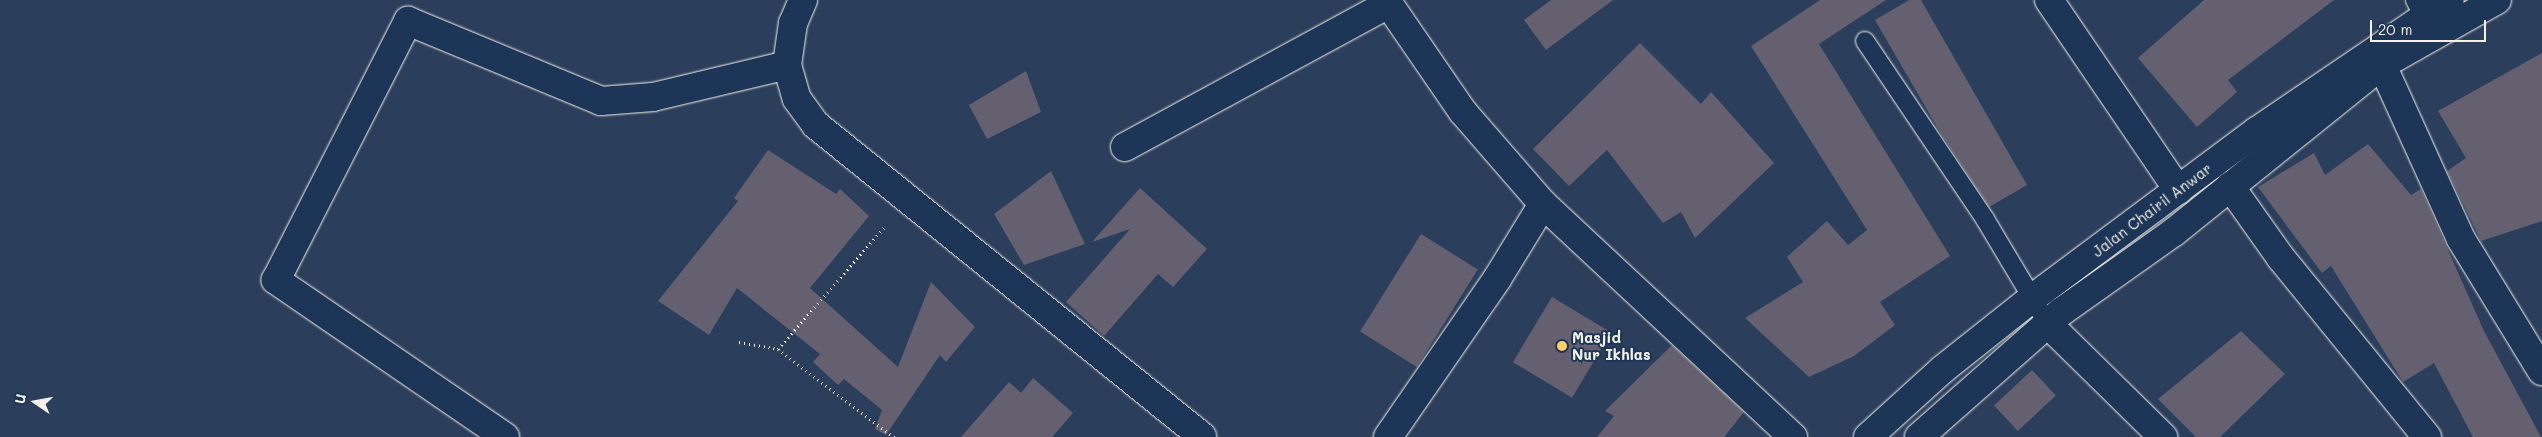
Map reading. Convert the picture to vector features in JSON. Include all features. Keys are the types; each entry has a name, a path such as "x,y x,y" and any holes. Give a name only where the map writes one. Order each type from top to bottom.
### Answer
{"street":[{"path":"803,0 793,23 787,65 797,99 816,125 1202,437"},
{"path":"2049,0 2178,190"},
{"name":"Jalan Chairil Anwar","path":"1868,437 1943,369 2030,300 2419,7 2450,0"},
{"name":"Jalan Chairil Anwar","path":"1919,437 2047,323 2230,186 2382,65 2497,0"},
{"path":"1125,147 1387,2 1463,112 1543,204 1793,437"},
{"path":"506,437 276,280 408,21 601,101 653,97 787,65"},
{"path":"2382,65 2462,238 2542,371"},
{"path":"2230,186 2281,258 2427,437"},
{"path":"1388,437 1498,279 1543,204"},
{"path":"2047,323 2163,437"}],"lane":[{"path":"1865,42 1985,220 2030,300 2047,323"}],"path":[{"path":"778,349 887,223 904,196"},
{"path":"739,342 778,349 894,437"}],"building":[{"path":"1551,0 1613,0 1546,50 1524,20"},
{"path":"1820,0 1886,0 1819,44 1950,256 1880,302 1895,325 1854,356 1809,377 1745,318 1803,282 1787,257 1827,221 1848,245 1867,230 1751,46"},
{"path":"1909,0 1921,0 2027,185 1989,207 1941,134 1875,20"},
{"path":"2204,0 2334,0 2228,80 2237,92 2197,127 2138,58"},
{"path":"1640,43 1701,104 1711,92 1774,163 1695,238 1681,212 1663,223 1607,150 1569,186 1533,149"},
{"path":"2542,53 2542,221 2481,241 2447,171 2466,158 2438,111"},
{"path":"1026,71 1041,112 987,139 969,105"},
{"path":"2368,144 2411,195 2421,189 2484,331 2541,437 2473,437 2434,363 2403,382 2331,266 2322,273 2258,187 2314,153 2325,175"},
{"path":"768,150 836,194 840,189 869,216 810,288 898,367 931,282 975,327 946,362 940,355 886,435 875,429 882,410 844,379 838,385 813,362 820,354 737,288 709,335 658,301 738,201 734,198"},
{"path":"1051,171 1085,244 1024,265 994,214"},
{"path":"1140,188 1207,249 1173,287 1158,274 1104,336 1066,302 1130,229 1092,242"},
{"path":"1421,234 1478,270 1417,367 1360,332"},
{"name":"Masjid Nur Ikhlas","path":"1552,297 1611,333 1572,398 1513,362"},
{"path":"2241,331 2285,374 2220,437 2196,437 2158,399"},
{"path":"1672,345 1744,412 1724,437 1597,437 1614,416 1605,411"},
{"path":"2032,370 2056,396 2018,431 1994,405"},
{"path":"1033,378 1073,413 1052,437 961,437 1009,382 1021,393"}],"place":[{"name":"Masjid Nur Ikhlas","path":"1562,346"}]}
